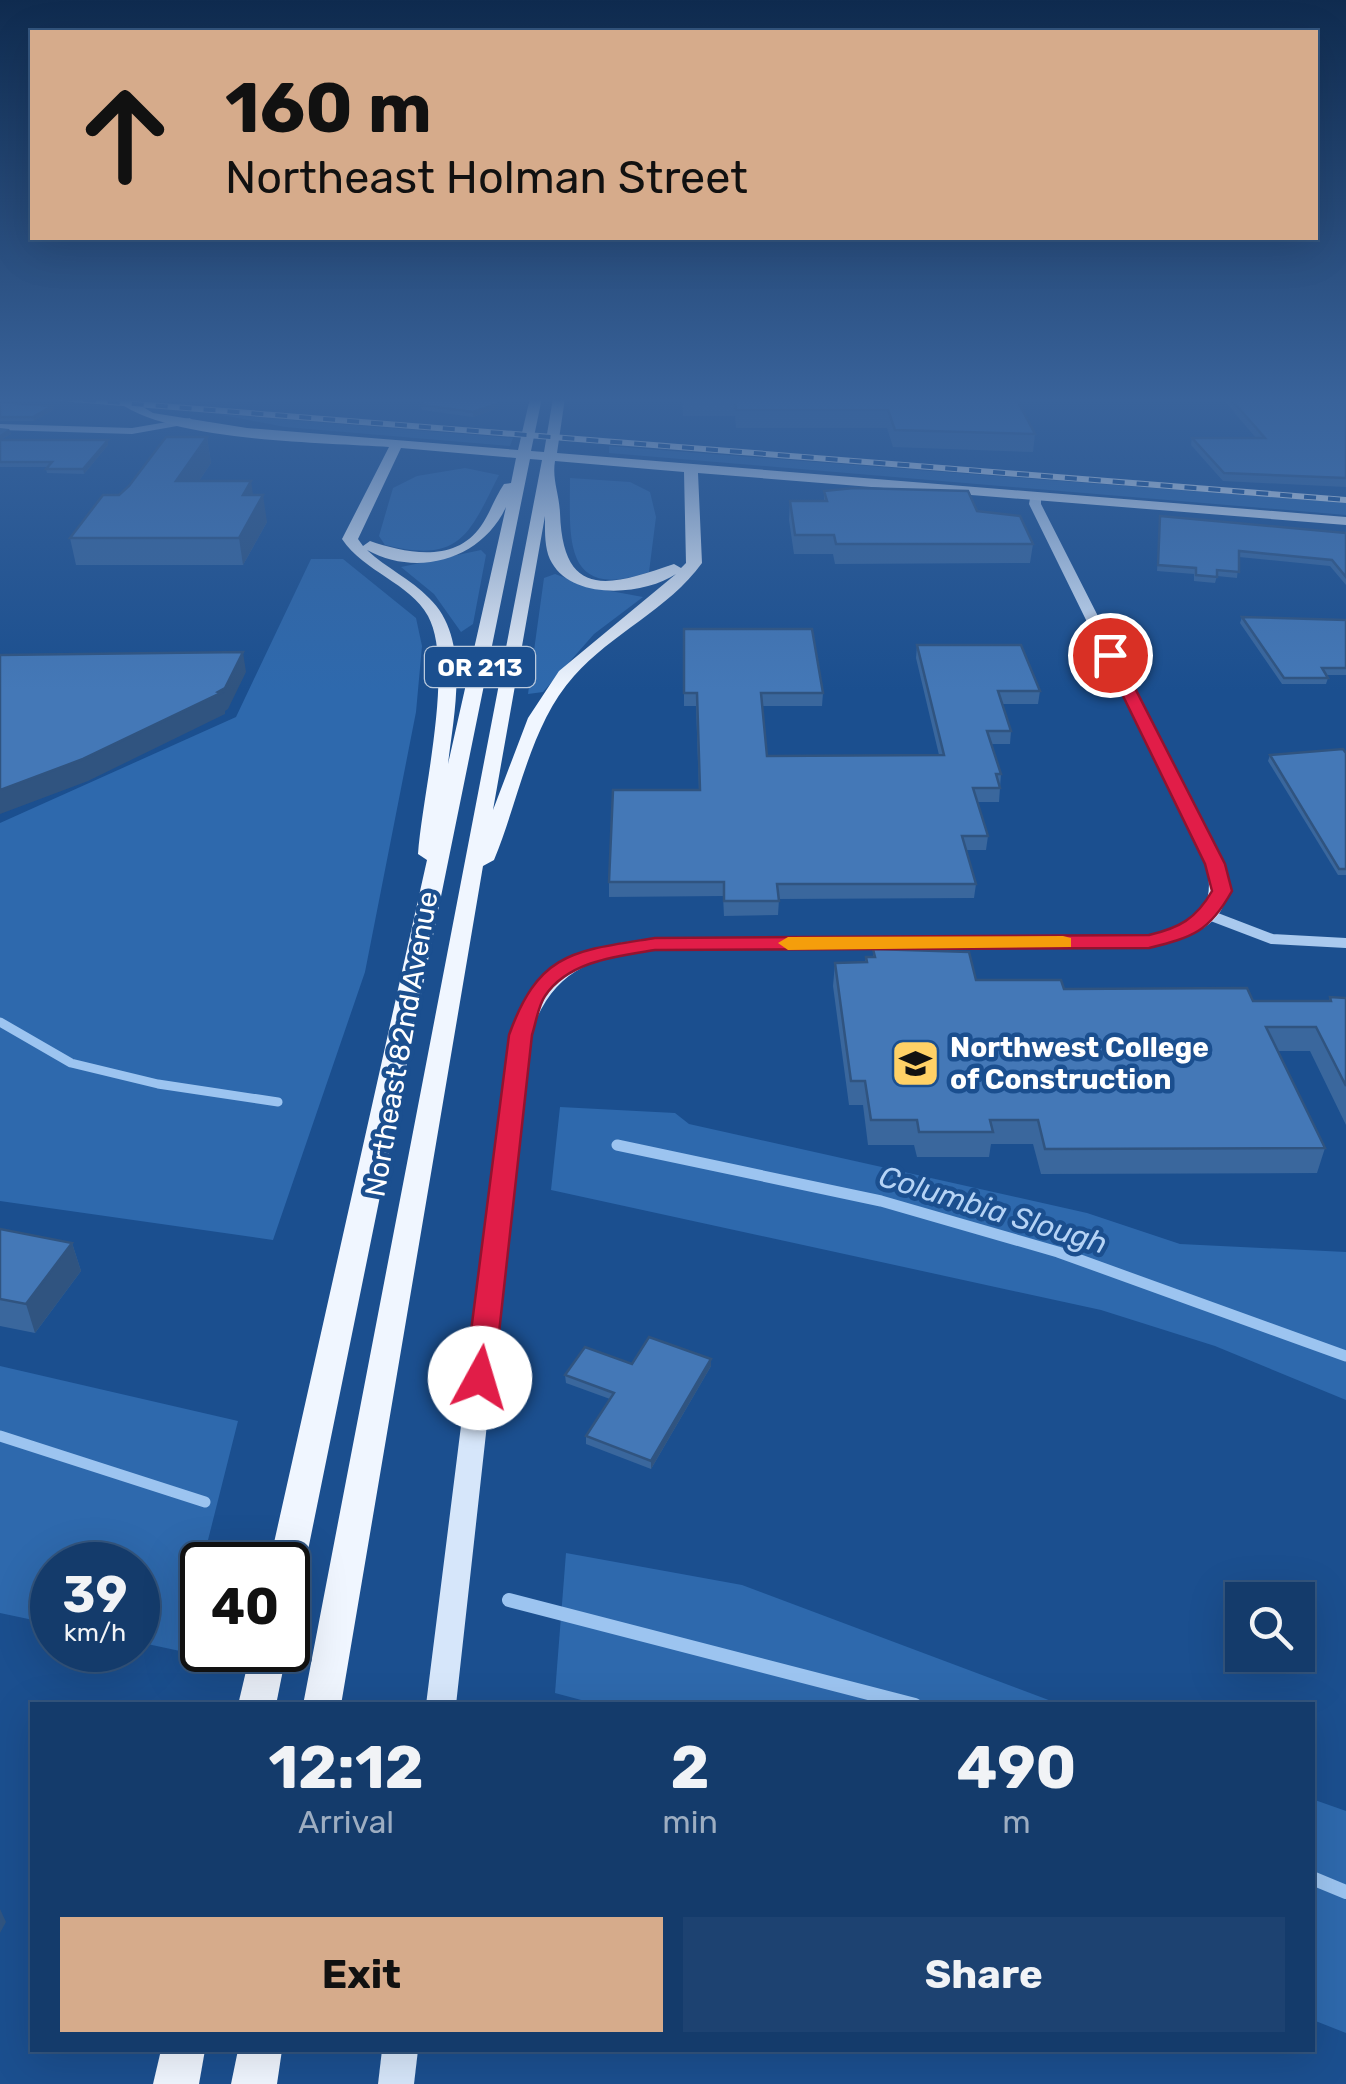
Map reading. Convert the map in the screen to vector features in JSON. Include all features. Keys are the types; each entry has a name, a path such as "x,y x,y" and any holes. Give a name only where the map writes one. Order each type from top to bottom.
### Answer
{"main road":[{"path":"373,495 350,538 353,546 422,598 444,634 446,670 429,817 425,922"},
{"path":"357,530 373,549 391,555 425,556 456,550 485,531 506,495"},
{"name":"Northeast 82nd Avenue","path":"292,1542 515,495"},
{"name":"Northeast 82nd Avenue","path":"323,1702 523,584 543,495"},
{"path":"551,495 562,567 596,583 642,583 665,576 679,562 682,495"},
{"path":"1038,495 1346,521"},
{"path":"469,891 503,817 543,705 585,654 690,569 696,554 692,496"},
{"path":"258,1702 264,1672"},
{"path":"176,2084 183,2052"},
{"path":"254,2084 260,2052"}],"street":[{"path":"441,1702 520,1035 535,994 559,971 596,954 639,945 1137,942 1185,932 1209,915 1222,891 1215,864 1035,504 1035,495"},
{"path":"1209,915 1272,939 1346,943"},
{"path":"396,2084 400,2052"}],"shaded area":[{"path":"391,495 489,495 470,528 447,547 410,550 385,545 379,536"},
{"path":"570,495 651,495 656,517 649,572 621,579 600,578 586,571 577,559"},
{"path":"1111,495 1246,495 1346,503 1346,515"},
{"path":"481,550 486,555 473,624 461,632 434,594 401,567"},
{"path":"311,559 343,559 416,618 422,646 416,712 365,972 273,1240 0,1201 0,823 236,717"},
{"path":"555,574 594,588 643,597 594,634 543,692 528,694 544,578"},
{"path":"560,1107 675,1113 689,1124 1087,1213 1180,1244 1346,1252 1346,1400 1215,1346 1101,1310 551,1190"},
{"path":"0,1366 238,1421 207,1542 180,1542 180,1651 160,1647 160,1542 30,1542 30,1619 0,1613"},
{"path":"566,1553 742,1585 1054,1702 589,1702 555,1693"},
{"path":"1315,1800 1346,1811 1346,2033 1315,2021"}],"building":[{"path":"103,495 263,495 239,538 70,538"},
{"path":"825,495 970,495 977,511 1020,516 1033,544 836,544 834,535 795,535 790,501 827,501"},
{"path":"1160,516 1346,533 1346,577 1332,560 1239,551 1239,572 1217,570 1217,577 1196,575 1196,568 1158,565"},
{"path":"1242,617 1346,620 1346,668 1322,668 1328,678 1284,678"},
{"path":"684,629 812,629 823,693 761,693 767,756 944,755 917,645 1021,645 1040,691 998,691 1011,731 987,731 1001,774 996,774 1000,788 973,788 988,836 962,836 976,884 777,884 779,901 724,901 724,882 609,882 613,790 700,790 697,693 684,693"},
{"path":"243,652 225,688 218,692 221,693 83,759 0,790 0,655"},
{"path":"1343,749 1346,869 1339,869 1270,755"},
{"path":"873,949 969,952 976,980 1061,980 1064,989 1247,988 1253,1001 1346,998 1346,1086 1316,1027 1266,1027 1325,1148 1045,1149 1038,1120 990,1120 993,1132 919,1132 917,1120 871,1120 865,1081 851,1081 835,963 867,962 866,957 875,957"},
{"path":"0,1229 72,1243 26,1304 0,1299"},
{"path":"649,1337 711,1359 651,1461 586,1436 614,1393 565,1375 585,1347 632,1364"}],"waterway":[{"name":"Columbia Slough","path":"0,1022 71,1063 158,1084 278,1102"},
{"name":"Columbia Slough","path":"617,1145 881,1201 1058,1252 1346,1356"},
{"name":"Columbia Slough","path":"0,1436 205,1502"},
{"name":"Columbia Slough","path":"509,1600 903,1702"},
{"name":"Columbia Slough","path":"1315,1879 1346,1892"}],"railway":[{"path":"1286,495 1346,500"}],"slow traffic":[{"path":"788,943 1063,943"}],"place":[{"name":"Northwest College of Construction","path":"915,1063"}],"route":[{"path":"480,1378 520,1035 535,994 559,971 596,954 655,944 1149,941 1185,932 1209,915 1222,891 1215,864 1110,655"}]}
